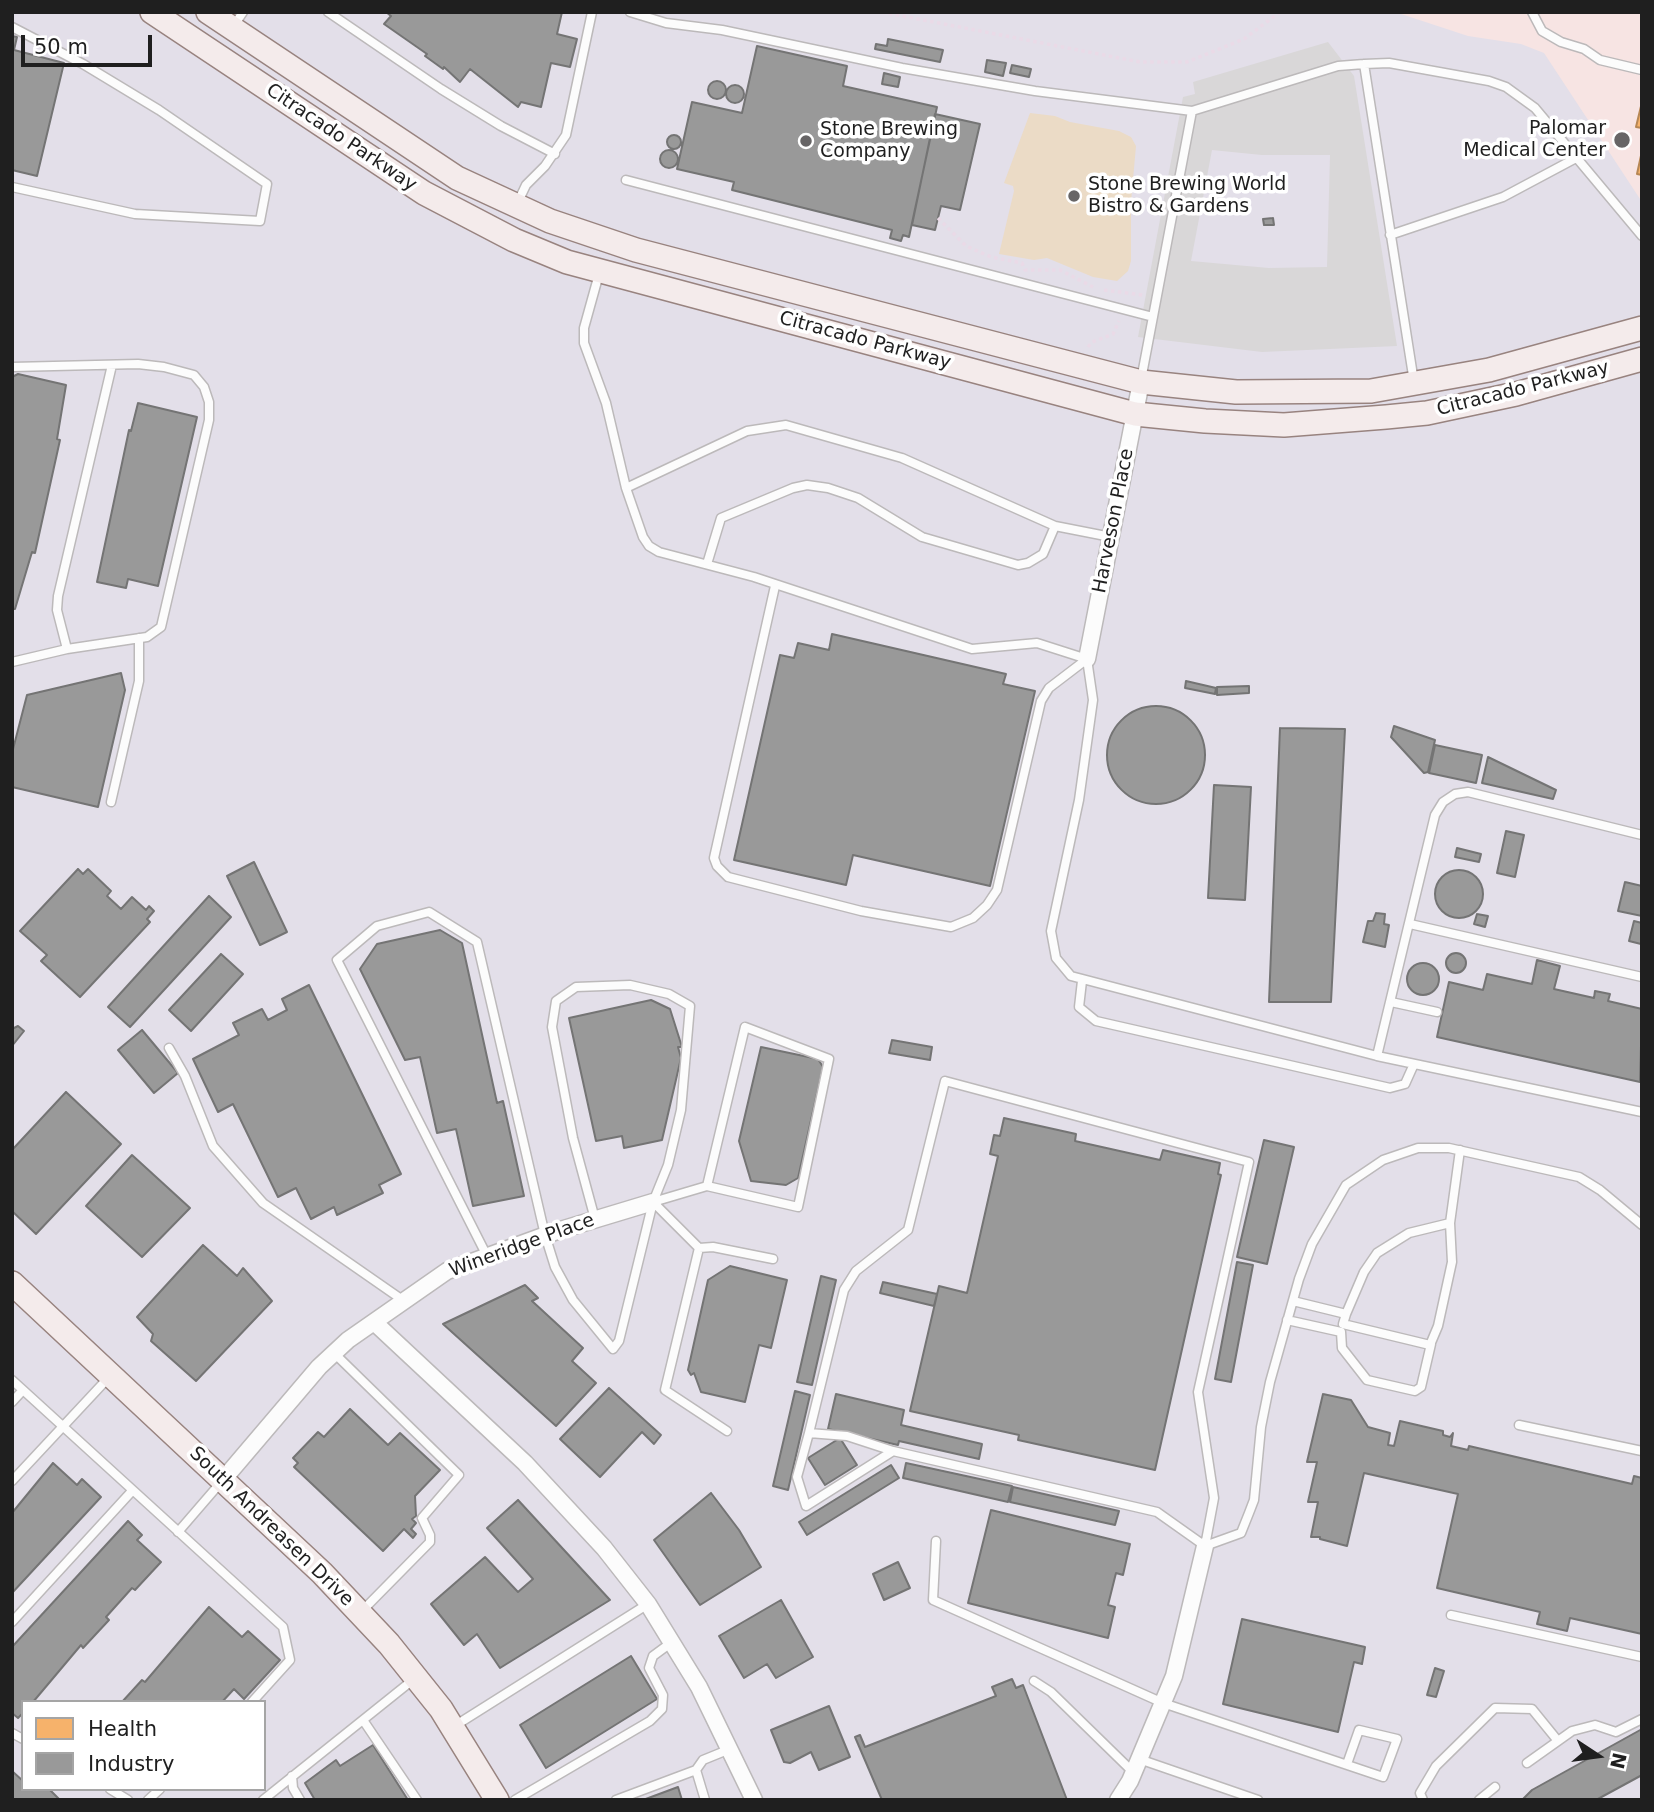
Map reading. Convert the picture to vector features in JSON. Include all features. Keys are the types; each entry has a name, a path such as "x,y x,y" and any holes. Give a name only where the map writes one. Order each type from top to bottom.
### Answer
{"main road":[{"name":"Citracado Parkway","path":"152,12 449,207 514,240 600,272 1135,414 1284,425 1427,413 1516,394 1642,359"},
{"name":"Citracado Parkway","path":"208,12 238,20 457,178 516,207 585,234 636,250 1141,382 1200,390 1311,394 1414,385 1489,370 1642,328"},
{"path":"216,54 238,20"},
{"name":"South Andreasen Drive","path":"12,1283 112,1373 222,1481 322,1573 416,1678 453,1727 499,1799"}],"street":[{"name":"Harveson Place","path":"1087,659 1141,382"},
{"name":"Wineridge Place","path":"222,1481 334,1353 447,1271 545,1235 653,1202"},
{"path":"374,1322 525,1463 604,1548 648,1604 699,1687 754,1800"},
{"path":"1118,1800 1136,1766 1174,1676 1205,1546"}],"lane":[{"path":"328,12 500,126 555,153"},
{"path":"516,207 526,185 555,153 566,135 592,12"},
{"path":"630,12 666,23 722,30 929,73 1035,91 1192,111 1338,66 1389,63 1489,81 1506,88 1535,108 1642,236"},
{"path":"1535,15 1542,32 1561,42 1584,49 1600,61 1642,71"},
{"path":"12,27 83,64 159,110 267,184 260,221 135,214 12,187"},
{"path":"1364,64 1414,385"},
{"path":"1141,382 1192,111"},
{"path":"1390,234 1503,197 1578,158"},
{"path":"626,180 1121,311 1153,317"},
{"path":"600,272 584,328 584,342 606,403 626,488 643,537 649,546 659,552 707,564 972,649 1037,643 1087,659"},
{"path":"67,649 57,610 58,596 112,365"},
{"path":"12,367 164,367 194,375 204,387 209,402 209,420 165,619 155,634 67,649 12,662"},
{"path":"626,488 747,431 786,425 911,461 1055,526 1111,537"},
{"path":"707,564 721,518 793,488 807,485 828,488 858,498 922,537 1018,565 1028,563 1043,554 1055,526"},
{"path":"775,586 714,858 722,873 728,877 861,911 951,927 973,918 988,905 997,890 1041,701 1049,688 1087,659"},
{"path":"111,802 139,681 139,638"},
{"path":"1087,659 1093,700 1079,800 1051,931 1056,958 1062,969 1082,981 1377,1056 1642,1112"},
{"path":"1377,1056 1434,815 1443,802 1455,794 1468,792 1642,835"},
{"path":"487,1256 337,960 377,926 429,912 477,942 545,1235 555,1267 573,1300 613,1349 619,1341 653,1202 668,1164 681,1110 690,1006 669,994 630,985 576,987 556,1001 552,1027 573,1138 595,1219"},
{"path":"1410,924 1642,977"},
{"path":"1082,981 1079,1007 1096,1021 1390,1088 1405,1084 1414,1064"},
{"path":"1391,1002 1437,1012"},
{"path":"653,1202 706,1186 798,1207 829,1059 746,1027 706,1186"},
{"path":"169,1048 185,1076 213,1146 262,1203 404,1301"},
{"path":"893,1451 806,1506 797,1477 844,1290 856,1270 908,1230 946,1081 1249,1162 1198,1392 1214,1498 1205,1546"},
{"path":"1205,1546 1241,1533 1254,1500 1261,1427 1287,1320 1312,1244 1346,1185 1383,1160 1418,1148 1460,1150 1578,1177 1600,1190 1642,1225"},
{"path":"1450,1223 1409,1233 1377,1253 1364,1272 1346,1314 1342,1328 1342,1348 1367,1380 1415,1391 1420,1387 1438,1326 1452,1262 1450,1223 1460,1150"},
{"path":"653,1202 699,1248 713,1247 773,1259"},
{"path":"699,1248 665,1390 727,1431"},
{"path":"1293,1301 1346,1314"},
{"path":"1287,1320 1431,1344"},
{"path":"334,1353 458,1475 422,1518 430,1535 430,1542 360,1614"},
{"path":"12,1481 112,1373"},
{"path":"12,1380 283,1627 290,1661 254,1700"},
{"path":"12,1402 23,1390"},
{"path":"1519,1424 1642,1451"},
{"path":"809,1433 847,1436 893,1451 1157,1512 1205,1546"},
{"path":"178,1532 222,1481"},
{"path":"12,1622 132,1491"},
{"path":"936,1541 933,1601 1163,1703 1383,1777 1397,1739 1359,1730 1347,1764"},
{"path":"453,1727 648,1604"},
{"path":"1451,1615 1642,1657"},
{"path":"499,1799 650,1721 662,1709 663,1695 649,1668 653,1656 672,1642"},
{"path":"263,1800 416,1678"},
{"path":"1034,1681 1051,1692 1136,1766 1258,1800"},
{"path":"1423,1800 1420,1793 1436,1766 1495,1708 1532,1709 1558,1741"},
{"path":"1527,1763 1572,1731 1595,1725 1616,1732 1642,1719"},
{"path":"363,1720 417,1800"},
{"path":"616,1800 696,1770 703,1760 730,1749"},
{"path":"696,1770 705,1800"},
{"path":"292,1776 293,1788 300,1800"},
{"path":"1479,1800 1495,1787"}],"path":[{"path":"882,12 1140,62 1187,62 1244,39 1280,12"},
{"path":"938,218 966,246 991,257 1022,263 1025,270 1060,270 1096,289 1125,295 1143,295"},
{"path":"1088,347 1092,342 1114,332 1125,295"}],"shaded area":[{"path":"12,12 1642,12 1642,1800 12,1800"},
{"name":"Palomar Medical Center","path":"1395,12 1642,12 1642,202 1544,53 1521,44 1468,36"},
{"path":"1328,42 1354,76 1397,346 1262,352 1138,337 1183,97 1195,94 1193,82","holes":["1212,150 1262,155 1330,155 1327,267 1269,268 1191,261"]},
{"path":"1030,113 1119,131 1131,137 1136,146 1131,202 1131,261 1128,271 1117,281 1093,277 1047,258 1034,260 999,254 1014,191 1013,186 1004,183"}],"building: Health":[{"path":"1642,102 1642,128 1636,127"},
{"path":"1642,151 1642,175 1637,174"}],"building: Industry":[{"path":"386,12 562,12 557,34 577,39 570,67 551,63 541,107 521,102 518,107 470,69 460,82 444,67 443,69 425,56 427,54 384,24 391,16"},
{"path":"12,36 17,37 14,50 64,63 37,176 12,170"},
{"path":"888,39 943,50 940,62 875,49 876,44 887,46"},
{"name":"Stone Brewing Company","path":"757,46 847,66 843,86 937,107 909,237 903,235 901,241 890,238 892,230 732,190 734,182 677,169 692,102 742,113"},
{"path":"987,60 1006,63 1003,76 985,72"},
{"path":"1012,65 1031,69 1029,77 1010,73"},
{"path":"884,73 900,77 898,87 882,84"},
{"path":"713,81 721,81 726,90 724,97 713,99 708,94 708,86"},
{"path":"731,85 739,85 744,94 742,101 731,103 726,98 726,90"},
{"path":"935,114 980,124 960,210 941,206 935,230 912,225"},
{"path":"671,135 677,135 681,142 677,149 671,149 667,145 667,139"},
{"path":"665,150 673,150 678,159 676,166 665,168 660,163 660,155"},
{"path":"1273,218 1274,225 1264,225 1263,219"},
{"path":"18,374 66,385 57,439 60,440 35,553 32,552 15,609 12,609 12,377"},
{"path":"138,403 197,417 158,586 128,579 126,588 97,582 129,430 131,431"},
{"path":"832,634 1006,674 1003,684 1035,691 990,886 853,855 846,885 734,860 780,655 794,658 798,643 829,650"},
{"path":"121,673 125,690 98,807 12,787 12,753 27,695"},
{"path":"1186,681 1216,688 1215,694 1185,688"},
{"path":"1249,686 1249,693 1217,695 1217,687"},
{"path":"1156,706 1175,710 1190,721 1201,736 1205,755 1201,774 1190,789 1175,800 1156,804 1137,800 1122,789 1111,774 1107,755 1111,736 1122,721 1137,710"},
{"path":"1394,726 1435,740 1428,772 1424,773 1391,737"},
{"path":"1280,728 1345,729 1331,1002 1269,1002"},
{"path":"1435,745 1482,755 1476,783 1429,773"},
{"path":"1488,757 1556,790 1553,799 1482,783"},
{"path":"1214,785 1251,787 1245,900 1208,898"},
{"path":"1506,831 1524,835 1515,877 1497,873"},
{"path":"1457,848 1481,854 1479,862 1455,857"},
{"path":"254,862 287,932 260,945 227,876"},
{"path":"78,869 83,874 88,869 111,891 107,896 121,909 132,897 146,910 149,906 154,911 147,919 150,922 80,997 41,961 47,955 20,931"},
{"path":"1459,870 1476,877 1483,894 1476,911 1459,918 1442,911 1435,894 1442,877"},
{"path":"1625,882 1642,886 1642,916 1618,911"},
{"path":"209,896 231,917 130,1027 108,1007"},
{"path":"1376,913 1385,914 1384,924 1389,925 1385,947 1363,942 1368,921 1373,921"},
{"path":"1477,914 1488,916 1485,927 1474,924"},
{"path":"1634,921 1642,923 1641,944 1629,941"},
{"path":"440,930 462,943 497,1103 503,1101 524,1196 473,1206 456,1129 437,1133 420,1057 405,1060 360,969 377,944"},
{"path":"1456,953 1463,956 1466,963 1463,970 1456,973 1449,970 1446,963 1449,956"},
{"path":"221,954 243,974 191,1031 169,1010"},
{"path":"1537,960 1560,966 1554,989 1594,998 1595,991 1610,994 1608,1001 1642,1009 1640,1082 1437,1037 1449,982 1483,990 1487,974 1532,984"},
{"path":"1423,963 1434,968 1439,979 1434,990 1423,995 1412,990 1407,979 1412,968"},
{"path":"309,985 401,1174 379,1185 383,1193 337,1215 334,1207 311,1219 296,1188 278,1197 233,1104 218,1112 193,1059 239,1035 233,1023 262,1009 268,1020 287,1010 282,999"},
{"path":"651,1000 670,1009 682,1047 678,1047 681,1058 662,1140 624,1148 622,1136 596,1141 569,1018"},
{"path":"18,1026 24,1031 12,1046 12,1029"},
{"path":"142,1030 178,1073 154,1093 118,1050"},
{"path":"892,1040 932,1047 930,1060 889,1053"},
{"path":"761,1047 818,1059 823,1067 798,1178 786,1185 751,1181 739,1141"},
{"path":"66,1092 121,1144 36,1234 12,1211 12,1150"},
{"path":"1004,1118 1076,1134 1075,1141 1160,1160 1163,1150 1220,1163 1218,1174 1221,1175 1155,1470 1018,1440 1019,1435 910,1411 939,1286 967,1293 998,1156 990,1154 994,1135 1000,1136"},
{"path":"1264,1140 1294,1147 1267,1264 1237,1257"},
{"path":"132,1155 190,1208 142,1257 86,1206"},
{"path":"203,1245 237,1276 243,1268 272,1301 196,1381 151,1341 153,1334 137,1317"},
{"path":"1237,1262 1253,1265 1231,1382 1215,1379"},
{"path":"730,1266 787,1280 771,1348 759,1345 745,1402 701,1392 694,1373 691,1375 688,1370 708,1280"},
{"path":"821,1276 836,1280 812,1385 797,1382"},
{"path":"883,1282 937,1294 934,1306 880,1293"},
{"path":"525,1285 538,1298 532,1301 583,1348 572,1361 596,1383 556,1426 443,1324"},
{"path":"609,1388 661,1435 654,1444 642,1432 600,1477 560,1439"},
{"path":"795,1391 810,1395 788,1490 773,1486"},
{"path":"836,1394 904,1410 901,1425 982,1444 979,1459 828,1429"},
{"path":"1323,1394 1351,1400 1368,1427 1390,1433 1388,1445 1394,1446 1400,1421 1443,1431 1443,1435 1450,1437 1453,1433 1451,1446 1468,1450 1469,1446 1632,1484 1634,1476 1642,1478 1642,1634 1570,1618 1567,1631 1537,1624 1540,1612 1437,1588 1458,1494 1364,1473 1347,1546 1320,1537 1311,1537 1318,1502 1308,1502 1317,1462 1307,1462"},
{"path":"350,1409 388,1445 400,1433 440,1470 415,1496 416,1516 412,1519 416,1523 411,1529 416,1534 413,1538 404,1529 383,1551 294,1467 298,1463 293,1458 318,1432 324,1437"},
{"path":"840,1438 857,1465 825,1485 808,1458"},
{"path":"53,1463 77,1485 82,1479 101,1497 12,1593 12,1513"},
{"path":"906,1463 1012,1486 1008,1502 903,1478"},
{"path":"891,1465 899,1478 807,1535 799,1522"},
{"path":"1013,1487 1119,1511 1115,1525 1010,1502"},
{"path":"711,1493 739,1530 761,1567 700,1605 654,1540"},
{"path":"518,1500 610,1600 500,1668 477,1634 464,1645 431,1604 485,1557 518,1592 533,1579 487,1528"},
{"path":"991,1510 1130,1544 1123,1575 1116,1573 1108,1605 1115,1607 1108,1638 968,1603"},
{"path":"128,1521 142,1535 137,1540 161,1562 135,1590 132,1588 106,1617 109,1620 83,1648 81,1645 35,1700 21,1700 21,1715 18,1718 12,1713 12,1647"},
{"path":"898,1562 910,1588 884,1600 873,1574"},
{"path":"781,1600 813,1657 776,1678 767,1664 744,1678 719,1636"},
{"path":"209,1607 242,1637 248,1631 280,1660 244,1699 234,1689 224,1700 124,1700 142,1680 145,1682"},
{"path":"1242,1619 1365,1647 1362,1664 1354,1662 1338,1732 1223,1704"},
{"path":"631,1656 657,1699 546,1768 520,1725"},
{"path":"1435,1668 1444,1671 1436,1697 1427,1695"},
{"path":"1012,1679 1016,1688 1023,1685 1067,1800 882,1800 855,1737 860,1735 865,1747 996,1696 992,1687"},
{"path":"829,1706 850,1757 819,1770 811,1752 790,1763 784,1762 771,1730"},
{"path":"1642,1729 1642,1775 1596,1800 1522,1800 1532,1790"},
{"path":"373,1745 408,1800 315,1800 305,1783 336,1760 340,1766"},
{"path":"12,1771 21,1779 21,1791 51,1791 60,1800 12,1800"},
{"path":"678,1787 682,1800 643,1800"}],"place":[{"name":"Palomar Medical Center","path":"1622,140"},
{"name":"Stone Brewing Company","path":"806,141"},
{"name":"Stone Brewing World Bistro & Gardens","path":"1074,196"}]}
